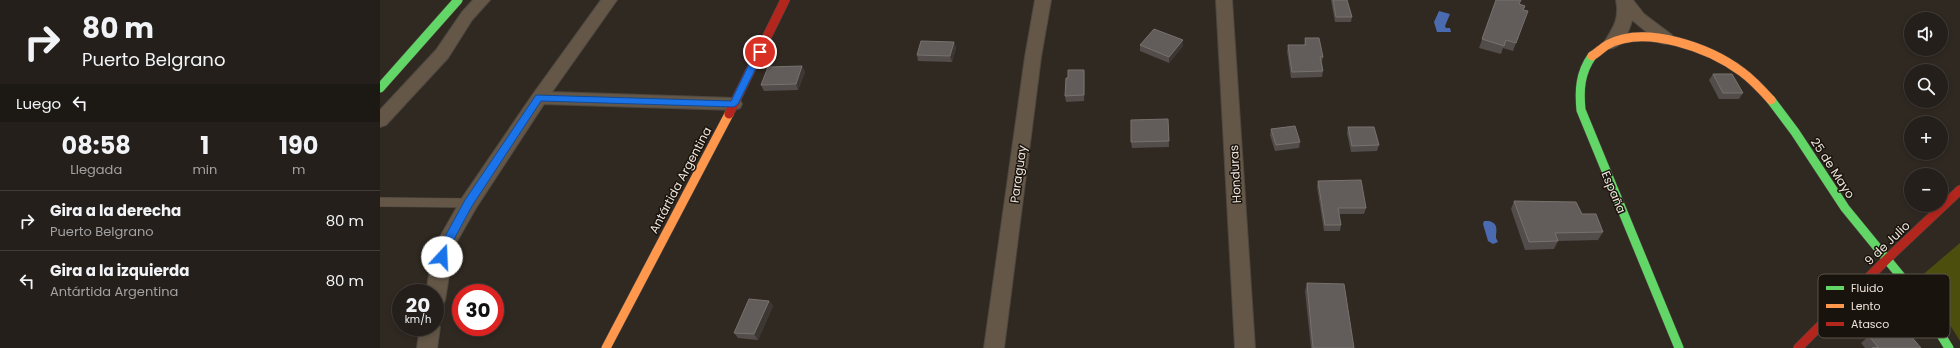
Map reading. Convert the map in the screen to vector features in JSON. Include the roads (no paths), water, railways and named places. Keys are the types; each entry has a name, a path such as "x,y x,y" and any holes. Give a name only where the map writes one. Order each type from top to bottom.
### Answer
{"street":[{"path":"380,88 458,0"},
{"path":"380,121 442,54 467,16 482,0"},
{"path":"438,284 442,257 447,242 469,203 539,98 609,0"},
{"name":"Antártida Argentina","path":"606,348 734,104 785,0"},
{"name":"Paraguay","path":"994,348 1033,57 1043,0"},
{"name":"Honduras","path":"1224,0 1245,348"},
{"name":"España","path":"1624,0 1639,18 1666,39"},
{"name":"España","path":"1624,0 1627,10 1626,19 1621,32 1611,44 1590,57 1584,66 1579,94 1581,110 1679,348"},
{"name":"España","path":"1611,44 1640,38 1666,39"},
{"name":"25 de Mayo","path":"1666,39 1709,52 1722,58 1755,82 1784,115 1826,182 1860,228 1900,274"},
{"path":"539,98 734,104"},
{"name":"9 de Julio","path":"1872,274 1960,190"},
{"name":"9 de Julio","path":"1798,348 1818,328"},
{"path":"427,348 429,336"},
{"name":"25 de Mayo","path":"1943,338 1949,348"}],"lane":[{"path":"380,202 469,203"}],"water":[{"path":"1439,11 1450,14 1445,26 1446,28 1450,28 1451,32 1437,32 1434,22"},
{"path":"1484,221 1492,222 1496,226 1496,238 1498,242 1493,244 1488,241 1483,224"}]}
